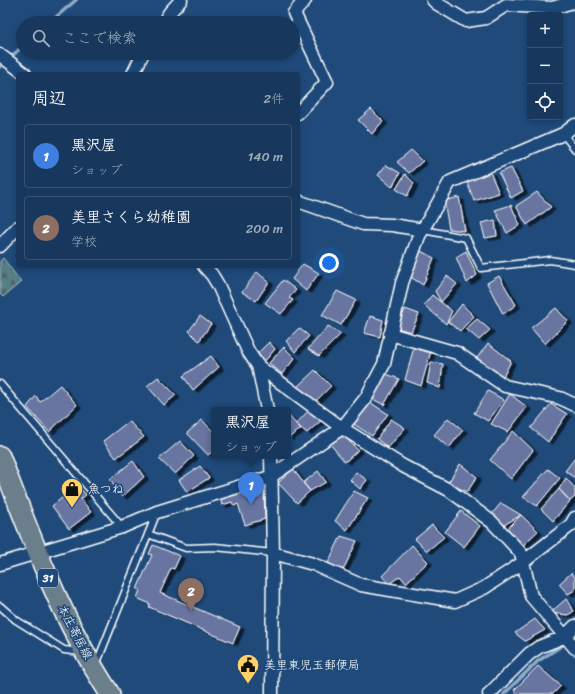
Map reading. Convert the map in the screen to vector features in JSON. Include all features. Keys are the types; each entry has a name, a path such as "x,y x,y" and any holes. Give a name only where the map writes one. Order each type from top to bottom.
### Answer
{"main road":[{"name":"本庄寄居線","path":"0,456 37,554 61,606 85,652 110,694"}],"street":[{"path":"167,16 181,0"},
{"path":"295,16 294,13 304,0"},
{"path":"433,0 466,21 486,18 506,5 515,3 552,8 573,2 575,3"},
{"path":"300,26 327,82 300,111"},
{"path":"0,55 22,72"},
{"path":"134,72 140,60"},
{"path":"0,564 37,554 122,526 157,512 270,477 342,428 366,398 384,364 402,283 419,236 450,182 563,134 575,125"},
{"path":"300,202 363,224 392,225 423,230"},
{"path":"0,246 16,229"},
{"path":"215,271 248,351 258,366 342,428 403,466 449,490 492,522 521,553 530,596 575,648"},
{"path":"390,334 457,353 505,386 560,398 575,405"},
{"path":"258,366 267,407"},
{"path":"270,459 273,553 272,694"},
{"path":"273,553 312,564 361,585 456,601 484,588 522,563 572,525 575,518"},
{"path":"489,694 529,654 539,647 564,637 575,626"}],"lane":[{"path":"563,134 575,149"},
{"path":"423,230 466,238 481,268 550,260 575,264"},
{"path":"0,384 122,526"},
{"path":"95,668 157,512"},
{"path":"148,534 186,548 215,546 273,553"},
{"path":"0,606 16,620 64,650 85,652"}],"green space":[{"path":"3,258 21,282 3,297 0,294 0,261"}],"building":[{"path":"371,109 383,121 372,134 358,120"},
{"path":"411,150 423,161 409,173 397,162"},
{"path":"386,165 400,173 392,187 378,175"},
{"path":"511,168 523,191 511,198 499,173"},
{"path":"490,172 499,193 474,201 467,182"},
{"path":"405,174 414,183 407,196 396,189"},
{"path":"537,192 551,207 527,225 516,206"},
{"path":"459,197 465,231 449,229 444,201"},
{"path":"511,205 520,225 507,233 495,210"},
{"path":"495,220 497,236 485,238 481,223"},
{"path":"419,250 434,258 423,285 409,276"},
{"path":"466,251 477,275 467,283 456,257"},
{"path":"303,264 319,273 306,291 292,279"},
{"path":"257,272 269,282 256,301 242,292"},
{"path":"447,276 457,284 441,302 435,291"},
{"path":"499,276 516,305 503,314 487,283"},
{"path":"283,280 296,290 289,298 293,300 281,314 265,303"},
{"path":"337,291 356,300 341,325 322,315"},
{"path":"432,295 452,311 446,324 424,305"},
{"path":"462,304 474,316 460,331 448,322"},
{"path":"556,308 568,321 545,344 531,328"},
{"path":"405,309 419,314 411,332 398,328"},
{"path":"200,316 211,324 199,341 189,331"},
{"path":"370,316 383,320 380,337 364,333"},
{"path":"477,319 490,330 479,340 466,329"},
{"path":"328,326 341,334 319,356 308,349"},
{"path":"299,328 309,336 295,352 286,341"},
{"path":"269,342 275,349 265,361 257,354"},
{"path":"488,343 511,361 503,377 477,358"},
{"path":"284,347 295,358 282,374 269,363"},
{"path":"414,347 431,351 421,386 405,380"},
{"path":"211,356 219,367 193,390 183,376"},
{"path":"431,362 443,364 440,388 427,383"},
{"path":"315,370 331,386 316,401 297,387"},
{"path":"384,373 399,379 384,405 371,398"},
{"path":"158,377 176,395 164,405 147,386"},
{"path":"60,385 77,405 49,432 27,407 36,396 40,402"},
{"path":"488,391 504,400 488,421 474,413"},
{"path":"510,394 527,407 508,432 491,424"},
{"path":"368,401 388,414 372,436 352,423"},
{"path":"551,404 567,414 548,442 531,428"},
{"path":"309,410 323,419 307,433 296,424"},
{"path":"291,418 301,429 291,436"},
{"path":"448,418 463,430 449,448 434,435"},
{"path":"391,419 405,428 388,448 377,439"},
{"path":"202,420 211,429 211,452 208,455 187,433"},
{"path":"129,421 144,437 116,458 103,441"},
{"path":"513,431 533,450 511,479 490,460"},
{"path":"342,434 358,450 345,462 330,444"},
{"path":"180,441 194,456 175,474 159,459"},
{"path":"575,458 575,478 565,471"},
{"path":"133,461 144,477 122,497 110,479"},
{"path":"460,464 477,477 467,492 448,483"},
{"path":"200,466 209,478 187,492 179,480"},
{"path":"293,469 310,491 297,503 278,483"},
{"path":"548,469 560,478 537,506 523,497"},
{"path":"318,471 326,482 310,491 303,483"},
{"path":"356,472 367,480 360,489 350,480"},
{"path":"566,478 575,488 575,497 570,501 559,489"},
{"path":"262,484 264,492 265,519 245,525 238,504 234,506 232,502 222,505 220,498"},
{"name":"魚つね","path":"78,485 86,495 81,499 91,512 69,529 52,506"},
{"path":"559,489 570,501 553,521 541,509"},
{"path":"354,491 368,498 347,530 335,521"},
{"path":"501,503 521,515 504,525 492,514"},
{"path":"461,511 480,526 464,547 445,532"},
{"path":"521,515 538,531 522,546 506,530"},
{"path":"432,525 444,537 427,551 415,539"},
{"path":"341,536 357,541 343,570 328,563"},
{"path":"153,545 180,556 174,569 171,568 160,593 240,627 233,643 149,607 150,604 137,598 140,590 137,589 152,555 149,554"},
{"path":"412,545 428,562 406,583 400,576 389,584 382,576"},
{"path":"571,573 575,577 575,590 568,594 559,584"},
{"path":"566,599 574,611 568,615 550,613"},
{"path":"535,619 545,630 525,641 515,633"},
{"path":"538,666 561,686 553,694 517,694 514,690"}],"waterway":[{"path":"57,16 76,0"},
{"path":"0,67 16,52"},
{"path":"504,694 538,661 575,637"}],"place":[{"name":"黒沢屋","path":"251,505"},
{"name":"魚つね","path":"72,508"},
{"name":"美里さくら幼稚園","path":"191,611"},
{"name":"美里東児玉郵便局","path":"248,684"}]}
